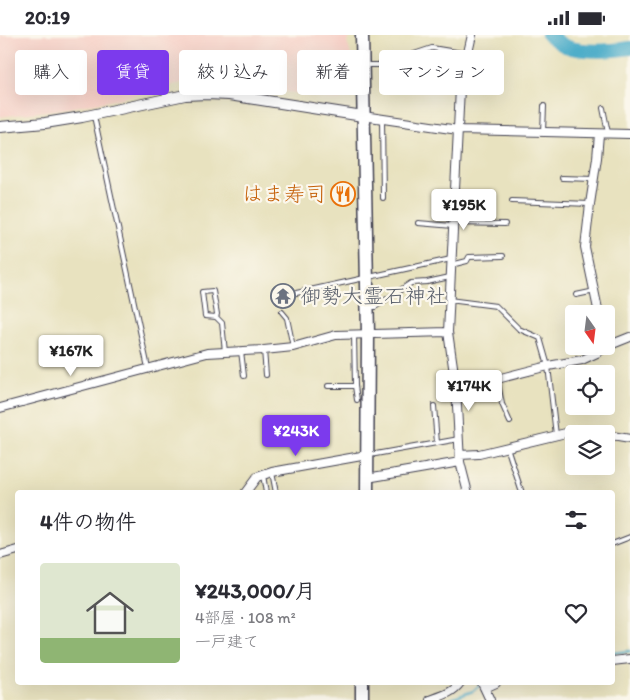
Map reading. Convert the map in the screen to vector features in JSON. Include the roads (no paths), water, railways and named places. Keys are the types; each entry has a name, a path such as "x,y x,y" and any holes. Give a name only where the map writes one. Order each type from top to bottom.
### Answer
{"main road":[{"path":"362,35 362,50"},
{"path":"363,95 368,334 367,490"},
{"path":"362,685 362,700"}],"street":[{"path":"469,50 472,35"},
{"path":"0,127 45,123 94,115 185,95 207,94 229,95 458,130 630,134"},
{"path":"460,95 448,332 456,387 460,459 467,490"},
{"path":"597,305 585,247 597,158 604,133"},
{"path":"0,408 207,353 293,347 336,335 448,332"},
{"path":"615,343 630,337"},
{"path":"456,387 582,360 592,355"},
{"path":"367,478 460,459 506,446 565,433"},
{"path":"615,436 630,439"},
{"path":"247,490 257,477 272,472 367,455"},
{"path":"0,555 15,551"},
{"path":"615,661 630,659"},
{"path":"430,700 452,691 458,685"},
{"path":"484,685 490,700"}],"lane":[{"path":"426,50 432,48 444,50"},
{"path":"543,132 544,106"},
{"path":"603,109 604,133"},
{"path":"94,115 148,368"},
{"path":"382,119 383,198"},
{"path":"562,178 594,179"},
{"path":"440,197 454,198"},
{"path":"512,201 590,204"},
{"path":"418,223 453,225 506,224"},
{"path":"278,297 366,278 451,262 467,261 469,257 503,256"},
{"path":"367,308 375,307 411,283 450,277"},
{"path":"216,317 213,291 202,292 205,316 216,317 222,323 225,352"},
{"path":"576,295 595,291"},
{"path":"449,300 496,306 519,329 540,338 548,366 556,435"},
{"path":"282,312 287,318 293,347"},
{"path":"354,335 356,400"},
{"path":"264,350 266,375"},
{"path":"241,351 244,376"},
{"path":"497,379 502,404 510,422"},
{"path":"328,385 355,386"},
{"path":"434,406 437,443"},
{"path":"367,455 459,439"},
{"path":"506,446 521,490"},
{"path":"272,472 275,490"},
{"path":"263,475 266,490"},
{"path":"615,543 630,537"}],"waterway":[{"path":"548,35 565,46 580,50 606,51 630,48"},
{"path":"615,653 630,651"},
{"path":"449,700 473,691 480,685"}],"place":[{"name":"はま寿司","path":"343,194"},
{"name":"御勢大霊石神社","path":"283,296"}]}
